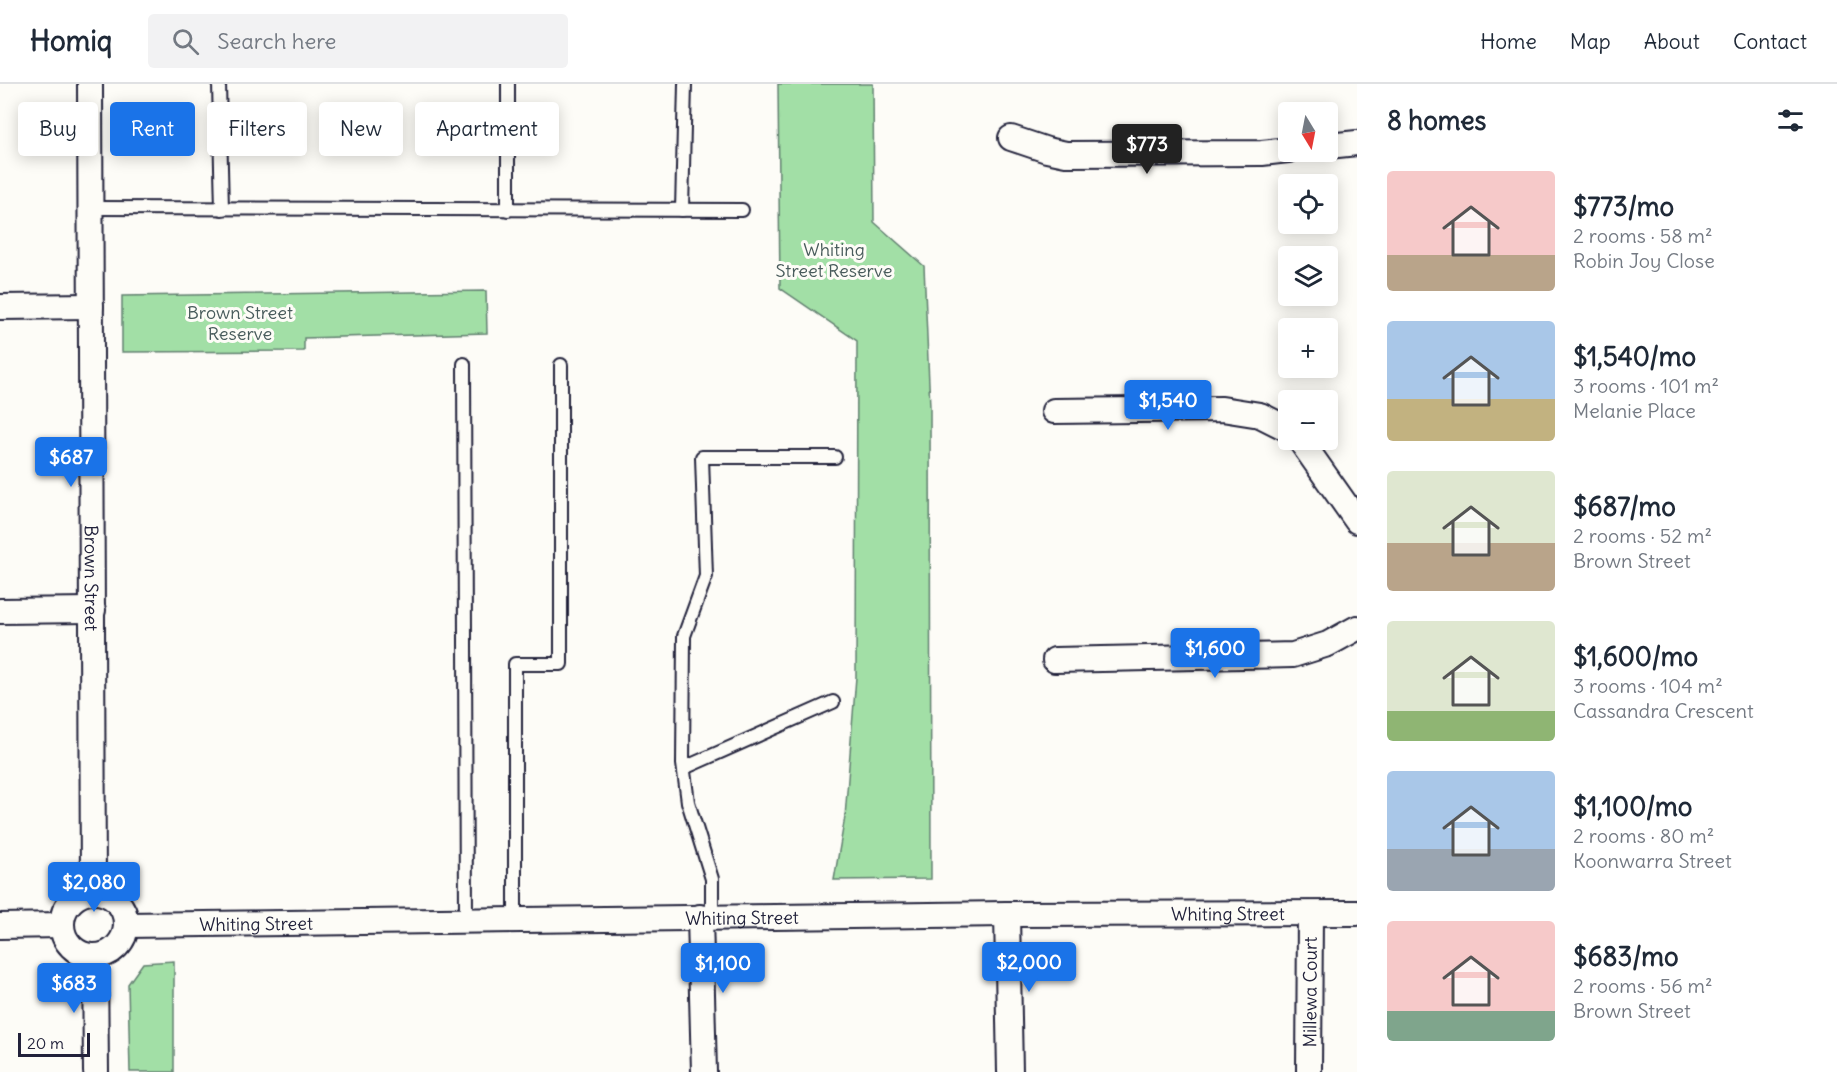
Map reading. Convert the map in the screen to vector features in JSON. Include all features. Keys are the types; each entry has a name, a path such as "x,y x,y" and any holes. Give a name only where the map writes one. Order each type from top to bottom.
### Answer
{"street":[{"name":"Brown Street","path":"90,84 93,892"},
{"path":"1011,138 1066,154 1278,151"},
{"path":"1338,145 1357,143"},
{"path":"0,307 91,306"},
{"path":"1054,411 1232,410 1260,415 1278,424"},
{"path":"1307,450 1357,521"},
{"path":"0,611 93,610"},
{"path":"1055,660 1293,656 1328,644 1357,628"},
{"path":"93,892 110,896 117,902 122,908 126,925 125,935 113,950 95,956 83,954 72,948 64,938 62,925 67,906 84,894 93,892"},
{"name":"Whiting Street","path":"126,925 1007,914 1357,913"},
{"path":"1007,914 1010,1072"},
{"name":"Millewa Court","path":"1309,1072 1310,914"},
{"path":"704,1072 706,917"},
{"path":"0,926 62,925"},
{"path":"95,956 96,1072"}],"lane":[{"path":"219,84 222,209"},
{"path":"508,84 508,210"},
{"path":"682,210 685,84"},
{"path":"91,208 742,210"},
{"path":"464,364 466,920"},
{"path":"515,919 515,664 561,664 561,365"},
{"path":"706,917 712,879 688,802 684,768 684,636 706,576 702,457 835,457"},
{"path":"684,768 833,702"}],"green space":[{"name":"Whiting Street Reserve","path":"778,84 873,84 874,222 924,266 930,407 931,879 834,880 845,817 856,677 857,341 780,288"},
{"name":"Brown Street Reserve","path":"486,291 487,333 304,338 304,351 122,352 122,296"},
{"path":"174,961 174,1072 130,1072 128,984 143,963"}]}
